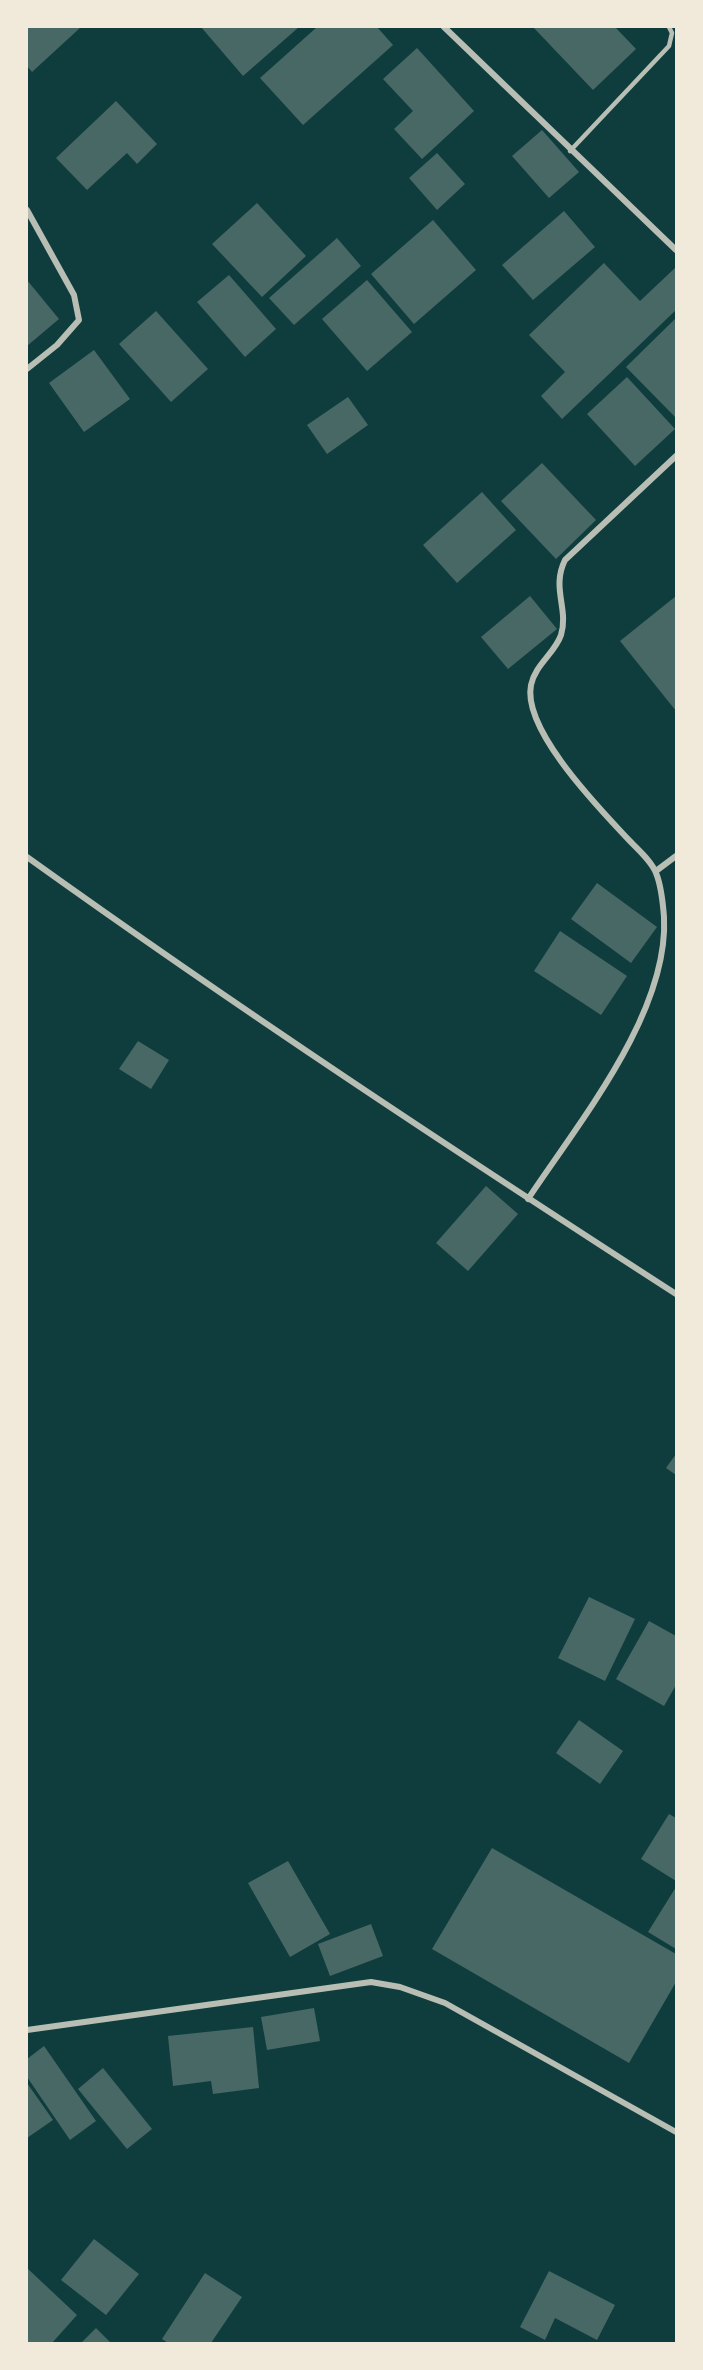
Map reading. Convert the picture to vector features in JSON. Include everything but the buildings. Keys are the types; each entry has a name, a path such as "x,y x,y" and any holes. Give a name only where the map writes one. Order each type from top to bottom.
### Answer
{"street":[{"path":"444,27 570,151 676,250"},
{"path":"27,210 74,295 78,320 57,345 27,369"},
{"path":"528,1199 622,1057 656,981 664,919 656,871 589,798 546,740 530,702 530,686 533,676 561,635 562,615 558,573 565,560 676,456"},
{"path":"27,856 139,937 528,1199 676,1294"},
{"path":"656,871 676,856"},
{"path":"27,2030 371,1982 400,1987 445,2004 676,2132"}],"lane":[{"path":"669,27 672,33 669,45"},
{"path":"570,151 676,40"}]}
